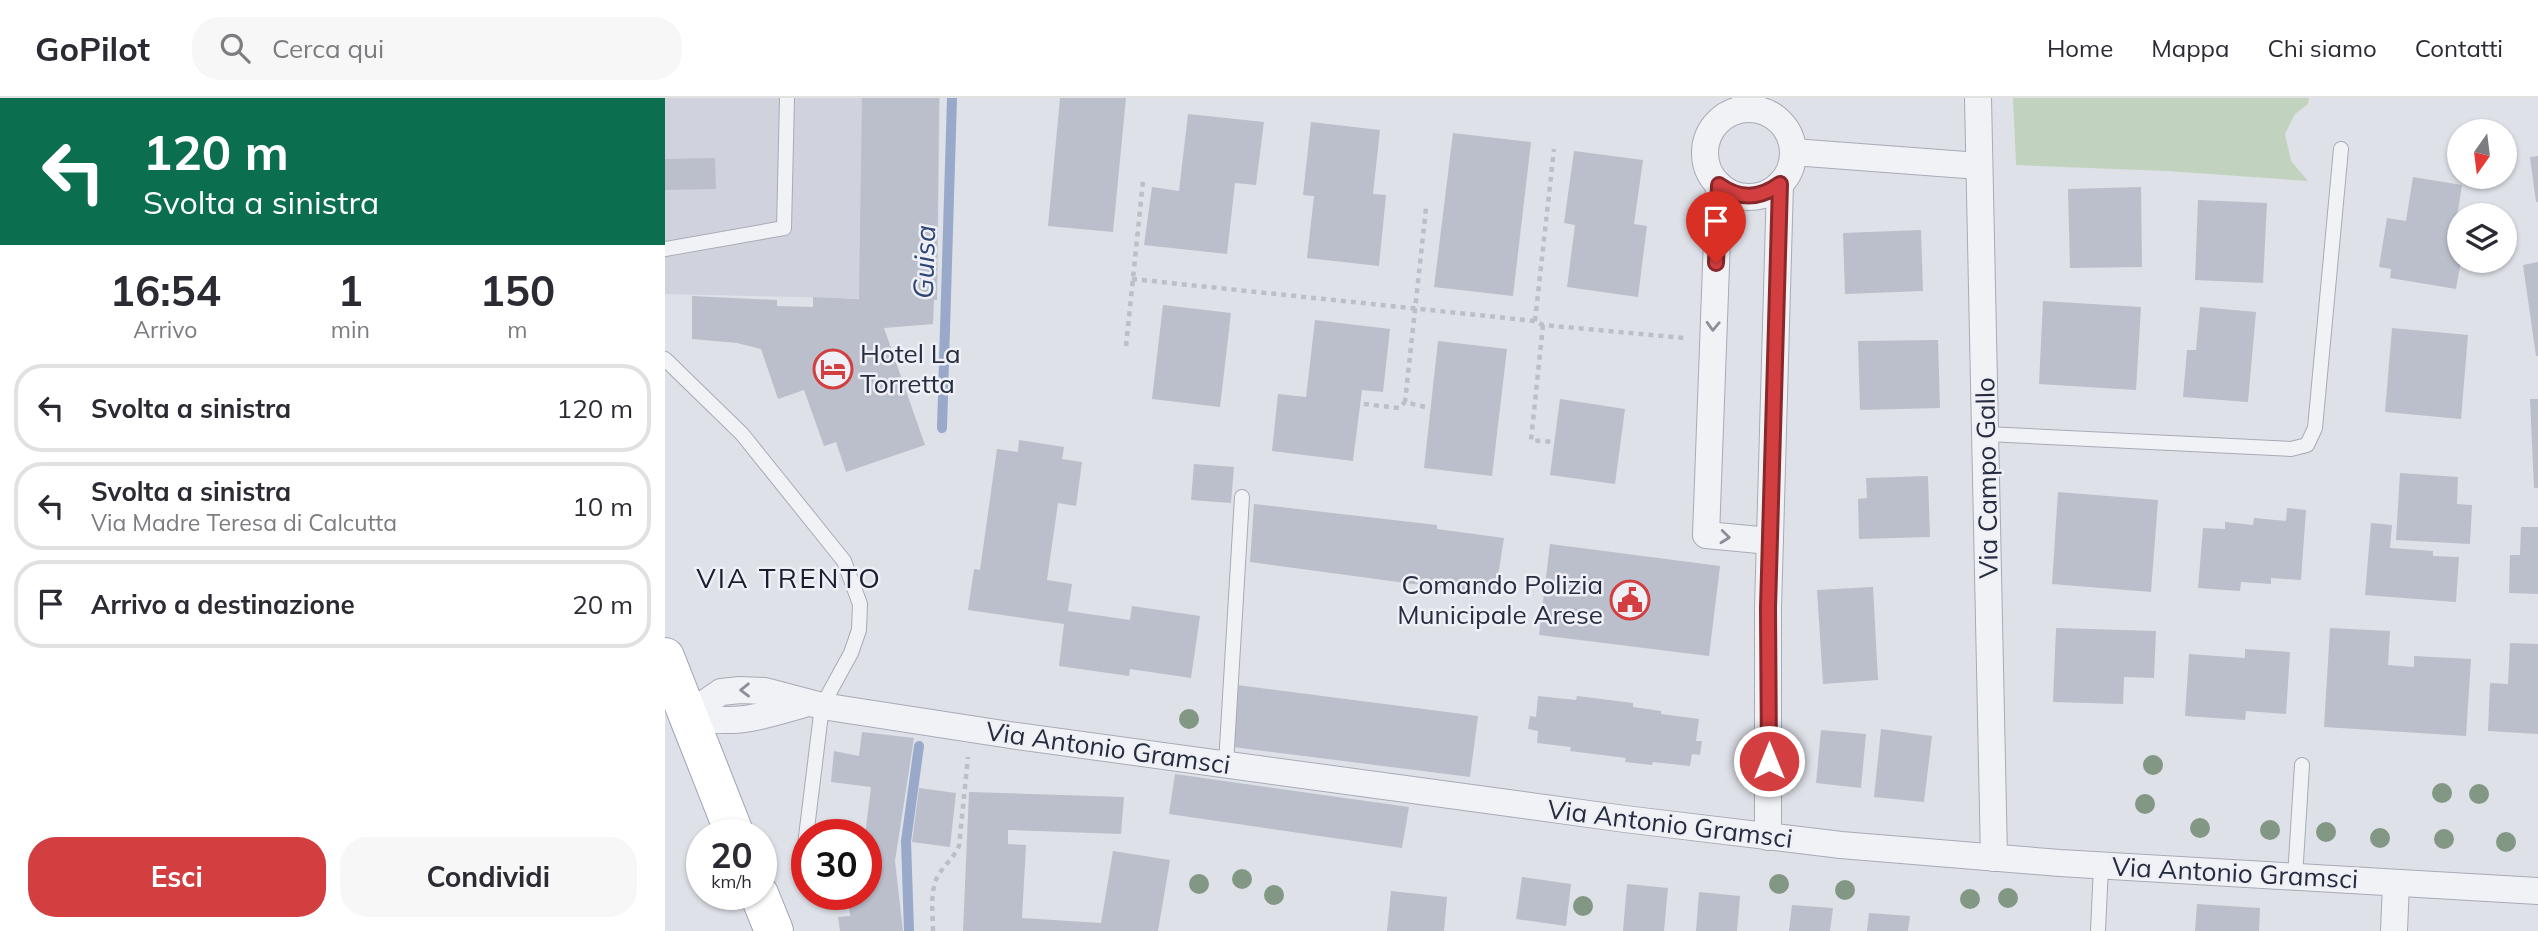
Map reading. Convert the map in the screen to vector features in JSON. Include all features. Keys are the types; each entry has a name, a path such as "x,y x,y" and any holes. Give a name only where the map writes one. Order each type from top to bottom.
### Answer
{"main road":[{"path":"665,657 729,819"},
{"path":"765,910 774,931"}],"street":[{"name":"Via Campo Gallo","path":"1978,98 1994,858"},
{"path":"1756,110 1774,117 1788,133 1793,152 1790,169 1780,184 1756,196 1742,196 1719,185 1710,174 1705,147 1709,134 1717,123 1732,112 1756,110"},
{"path":"1793,152 1979,166"},
{"path":"1768,836 1770,541 1780,184"},
{"path":"1719,185 1706,535 1770,541"},
{"name":"Via Antonio Gramsci","path":"687,715 709,720 739,721 815,704 971,729 1598,816 1768,836 2101,866 2538,891"},
{"path":"2394,931 2396,883"}],"lane":[{"path":"665,249 783,228 787,98"},
{"path":"1986,434 2291,449 2307,445 2315,428 2341,149"},
{"path":"665,359 742,434 844,561 860,604 859,630 851,653 815,704 807,819"},
{"path":"1226,764 1242,497"},
{"path":"2295,877 2302,765"},
{"path":"2098,931 2101,866"}],"path":[{"path":"1535,321 1554,149"},
{"path":"1126,346 1143,181"},
{"path":"1364,404 1399,408 1405,402 1426,208"},
{"path":"1132,279 1535,321 1543,325 1713,340"},
{"path":"1543,325 1531,440 1552,442"},
{"path":"1405,402 1425,407"},
{"path":"933,931 932,897 938,875 955,856 959,846 971,729"}],"shaded area":[{"path":"665,98 940,98 937,300 665,294"}],"green space":[{"path":"2013,98 2309,98 2308,104 2295,114 2285,134 2291,161 2308,181 2167,171 2016,165"}],"building":[{"path":"862,98 939,98 937,300 934,300 933,324 884,328 925,445 846,472 836,442 824,446 804,390 778,399 761,349 737,343 692,339 692,296 777,300 777,306 813,307 813,297 859,299"},
{"path":"1060,98 1126,98 1113,232 1048,226"},
{"path":"1188,114 1264,122 1256,185 1235,183 1227,254 1144,245 1152,187 1179,191"},
{"path":"1311,122 1380,130 1373,194 1386,195 1379,266 1307,258 1314,196 1303,195"},
{"path":"1453,133 1531,142 1513,296 1434,287"},
{"path":"1574,151 1643,160 1634,224 1647,226 1638,297 1567,287 1575,225 1564,223"},
{"path":"2538,156 2538,202 2536,202 2530,157"},
{"path":"715,158 716,189 665,190 665,159"},
{"path":"2413,177 2447,183 2447,189 2461,189 2459,203 2447,203 2447,273 2459,273 2456,289 2390,278 2391,269 2379,267 2387,218 2406,221"},
{"path":"2141,187 2142,267 2070,268 2068,189"},
{"path":"2198,200 2267,203 2263,283 2195,280"},
{"path":"1921,230 1923,291 1845,294 1843,233"},
{"path":"2538,262 2538,356 2536,356 2523,265"},
{"path":"2043,301 2141,307 2136,390 2039,384"},
{"path":"1163,305 1231,313 1220,407 1152,399"},
{"path":"2200,307 2256,312 2248,402 2183,397 2187,350 2196,350"},
{"path":"1315,320 1390,329 1383,392 1362,390 1353,461 1272,451 1278,394 1306,397"},
{"path":"2392,328 2468,335 2461,419 2385,412"},
{"path":"1938,340 1940,408 1860,410 1858,341"},
{"path":"1438,341 1507,349 1492,476 1424,468"},
{"path":"1560,399 1625,409 1615,484 1550,475"},
{"path":"2530,399 2538,399 2538,488 2534,488"},
{"path":"1019,440 1064,447 1062,459 1082,462 1076,506 1058,503 1047,580 1072,584 1068,611 1130,620 1132,606 1200,616 1191,678 1130,669 1129,676 1059,666 1064,624 968,610 974,569 980,570 997,449 1018,452"},
{"path":"1194,464 1234,467 1231,503 1191,500"},
{"path":"2400,473 2458,477 2457,504 2472,505 2470,544 2396,540"},
{"path":"1928,476 1930,537 1859,539 1858,499 1867,498 1866,478"},
{"path":"2058,492 2158,500 2151,592 2052,584"},
{"path":"1254,504 1437,525 1437,529 1504,538 1495,595 1250,562"},
{"path":"2287,508 2306,510 2301,580 2271,578 2271,584 2241,582 2240,591 2198,588 2203,528 2225,529 2225,522 2253,525 2254,518 2286,521"},
{"path":"2371,523 2392,525 2390,548 2433,551 2433,556 2459,557 2456,602 2365,595"},
{"path":"2521,527 2538,527 2538,594 2509,593 2510,555 2520,555"},
{"path":"1550,544 1720,566 1709,656 1539,635"},
{"path":"1873,587 1878,680 1823,684 1817,590"},
{"path":"2056,628 2156,631 2154,678 2124,677 2123,704 2053,702"},
{"path":"2330,628 2390,631 2388,665 2414,667 2414,656 2471,659 2466,736 2324,727"},
{"path":"2510,643 2538,644 2538,734 2488,731 2490,683 2508,684"},
{"path":"2245,649 2290,652 2286,714 2246,711 2245,720 2185,716 2189,654 2245,658"},
{"path":"1237,685 1478,716 1470,777 1233,747"},
{"path":"1538,696 1576,700 1577,696 1633,703 1633,707 1661,711 1661,714 1699,719 1696,741 1702,741 1700,755 1692,754 1690,766 1653,762 1652,765 1625,762 1626,758 1570,751 1571,747 1537,743 1538,731 1528,729 1530,716 1536,717"},
{"path":"1881,729 1932,736 1924,802 1874,797"},
{"path":"1821,730 1866,734 1861,788 1816,783"},
{"path":"862,732 914,738 895,861 903,931 840,931 838,917 850,916 849,910 882,910 882,819 867,819 871,787 831,782 834,751 859,756"},
{"path":"1175,774 1409,807 1402,848 1169,814"},
{"path":"919,788 956,793 950,847 912,842"},
{"path":"969,792 1124,797 1121,834 1008,830 1008,844 1026,845 1022,918 1101,923 1113,851 1170,860 1158,931 963,931"},
{"path":"1522,877 1571,884 1566,926 1516,919"},
{"path":"1627,884 1668,888 1664,931 1623,931"},
{"path":"1391,891 1447,897 1444,931 1387,931"},
{"path":"1699,892 1740,896 1737,931 1696,931"},
{"path":"2197,904 2260,908 2259,931 2195,931"},
{"path":"1792,905 1833,908 1830,931 1789,931"},
{"path":"1869,913 1910,916 1908,931 1867,931"}],"waterway":[{"name":"Guisa","path":"942,428 952,98"},
{"name":"Guisa","path":"909,931 906,841 919,746"}],"place":[{"name":"Hotel La Torretta","path":"833,369"},
{"name":"Comando Polizia Municipale Arese","path":"1630,600"}],"district":[{"name":"VIA TRENTO","path":"789,578"}],"route":[{"path":"1716,263 1719,185 1742,196 1756,196 1769,192 1780,184 1768,608 1769,761"}]}
